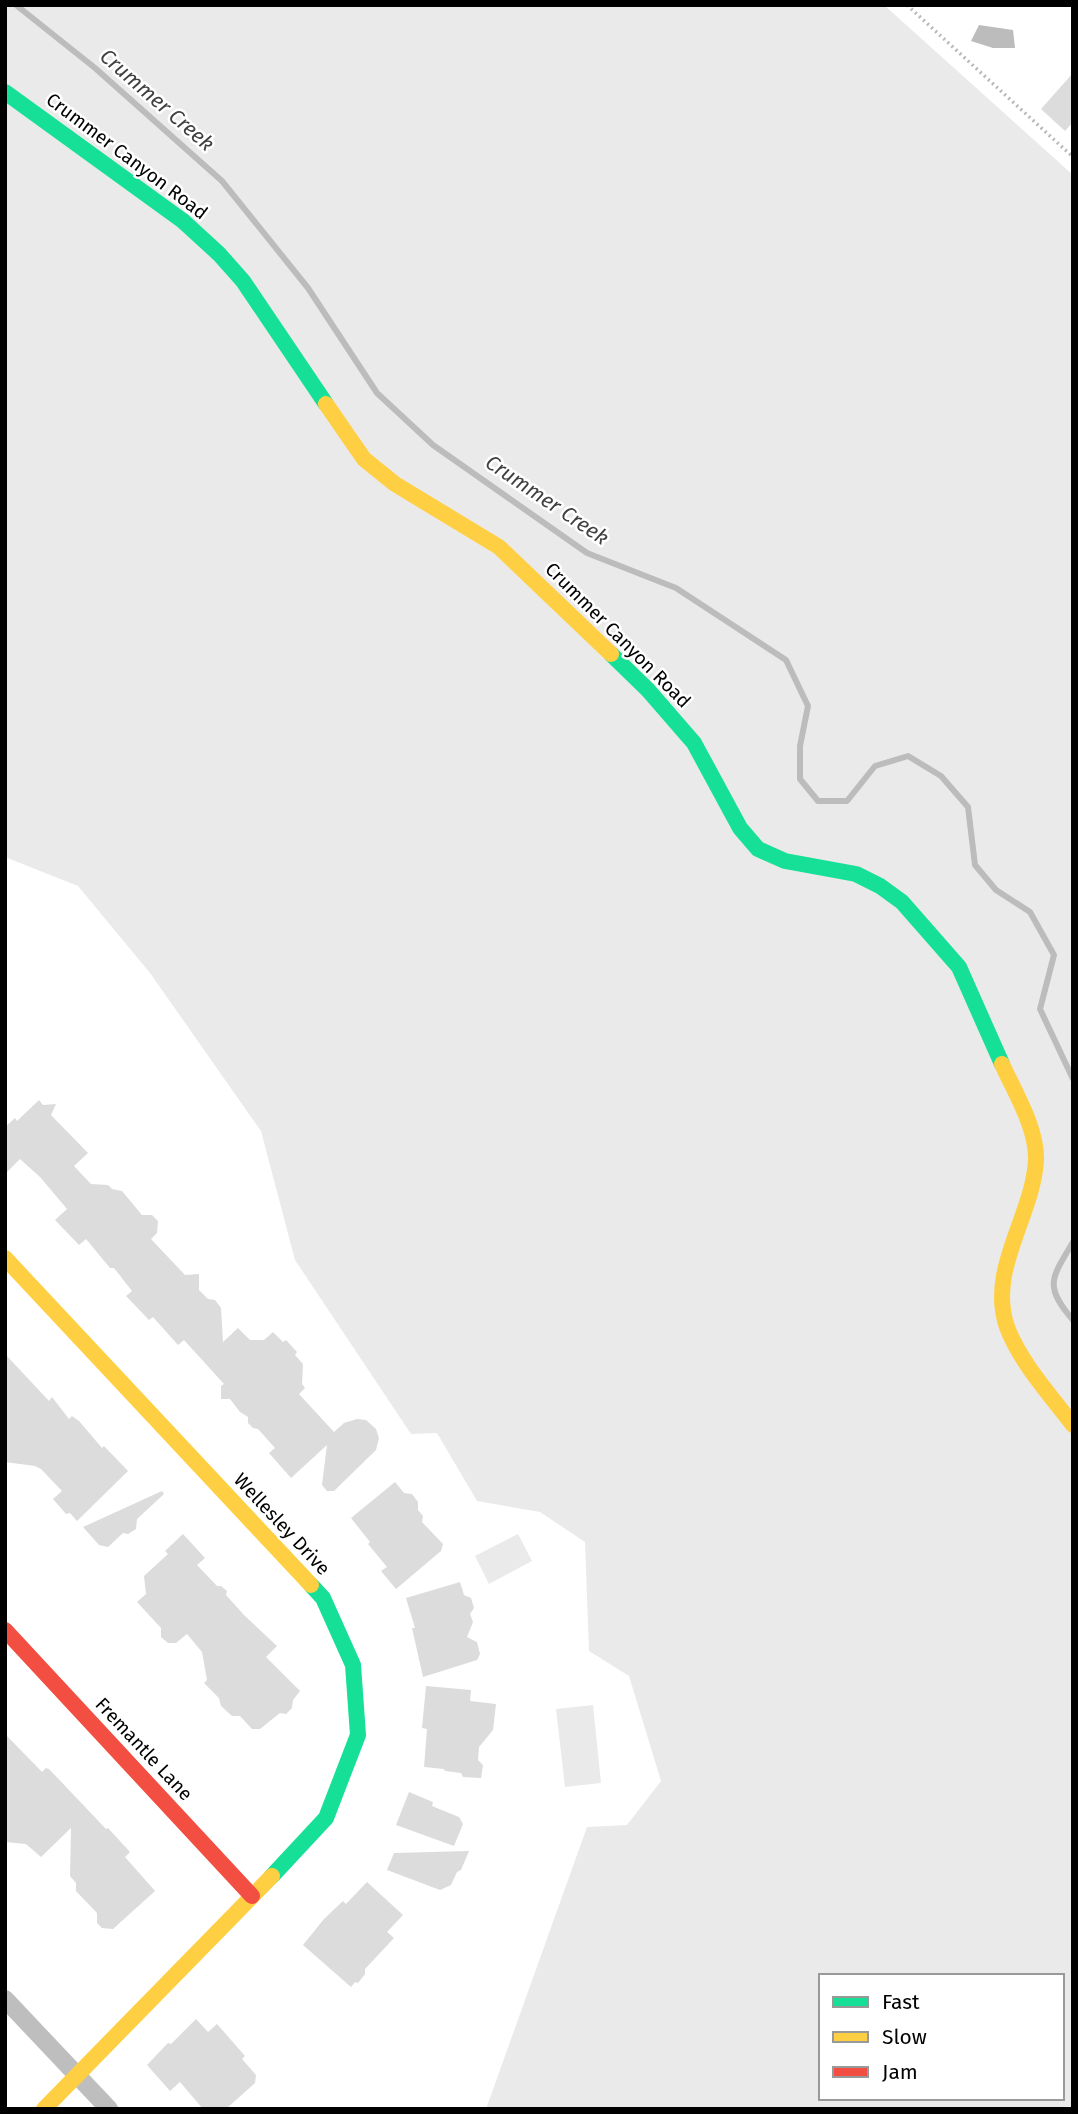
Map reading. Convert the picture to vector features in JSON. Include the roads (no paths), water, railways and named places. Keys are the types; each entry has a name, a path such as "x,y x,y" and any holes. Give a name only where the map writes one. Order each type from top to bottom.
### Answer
{"street":[{"name":"Crummer Canyon Road","path":"5,92 183,221 219,254 243,282 364,459 381,475 499,547 648,690 694,743 740,828 758,849 785,861 856,874 880,886 902,902 959,967 1030,1128 1036,1157 1033,1187 1007,1263 1000,1296 1007,1327 1029,1367 1073,1425"},
{"name":"Wellesley Drive","path":"5,1258 323,1598 353,1665 358,1735 326,1818 44,2109"},
{"name":"Fremantle Lane","path":"5,1630 253,1896"},
{"path":"5,1999 109,2109"}],"waterway":[{"name":"Crummer Creek","path":"16,5 95,68 222,181 308,288 377,393 433,445 587,553 676,588 786,660 808,706 800,746 800,779 818,801 847,801 875,766 908,756 941,776 968,807 975,865 996,890 1030,912 1054,955 1040,1009 1073,1079"},
{"name":"Crummer Creek","path":"1073,1242 1054,1281 1057,1298 1073,1320"}]}
